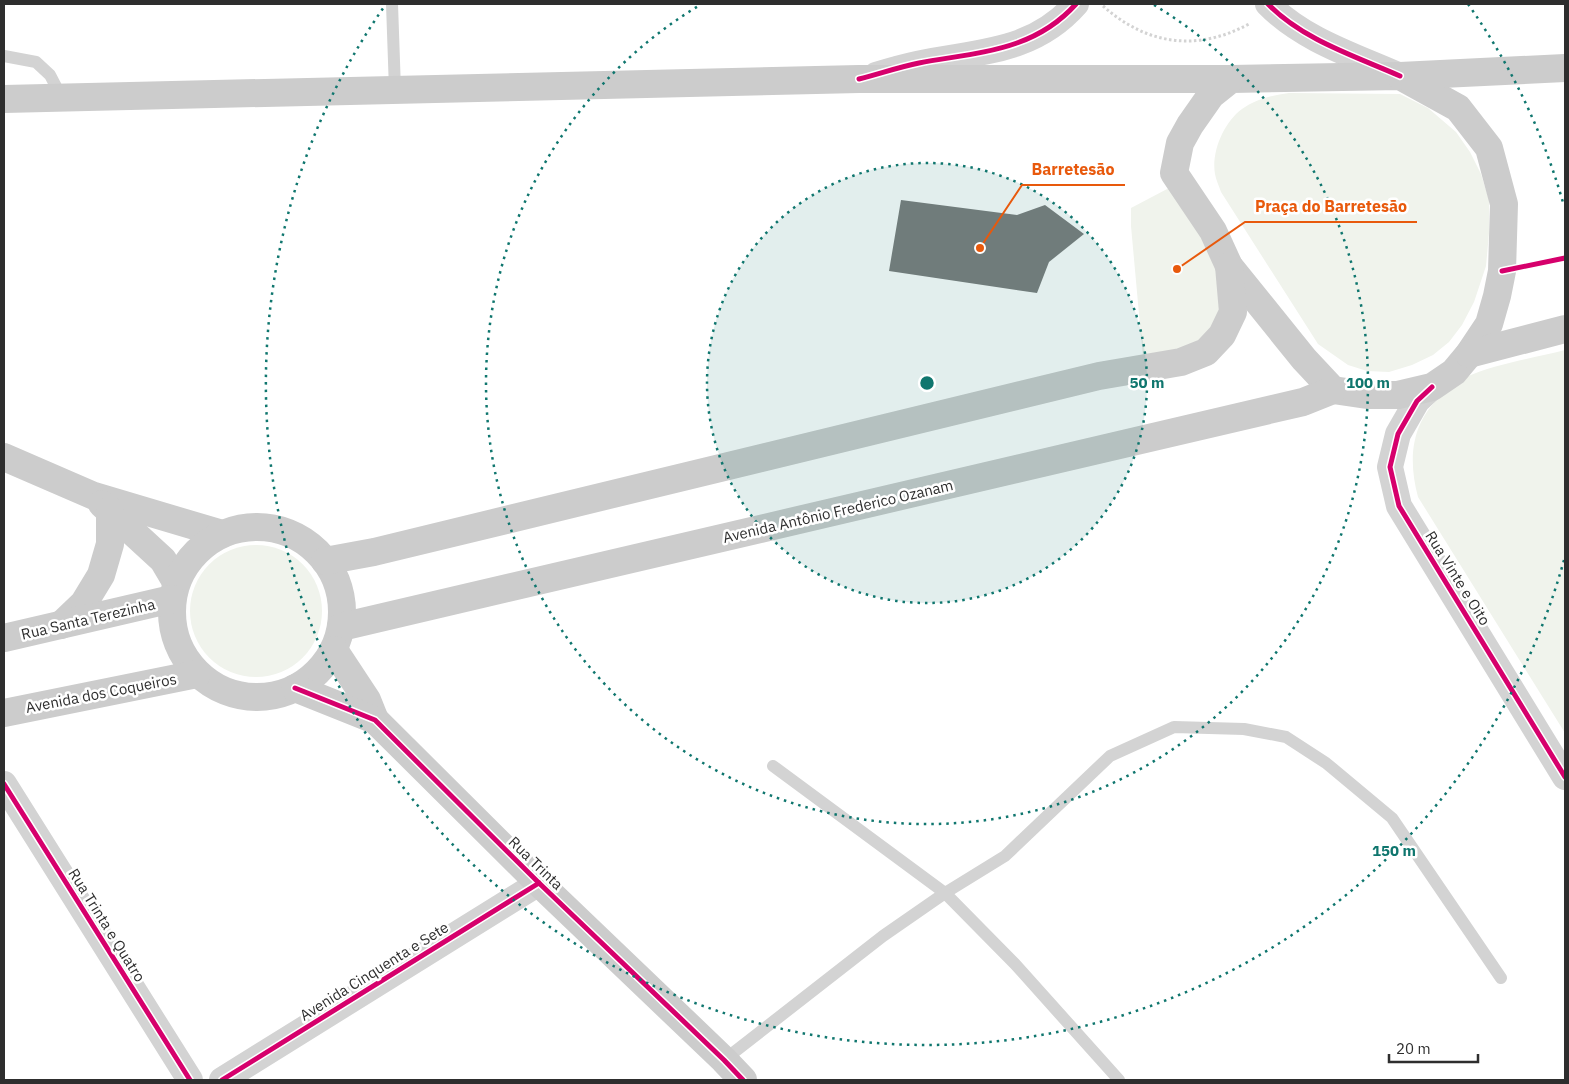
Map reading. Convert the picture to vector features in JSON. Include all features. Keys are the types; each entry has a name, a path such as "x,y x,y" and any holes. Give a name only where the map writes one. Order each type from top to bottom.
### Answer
{"main road":[{"path":"4,100 860,79 1231,79 1400,76 1565,68"},
{"path":"1231,79 1211,95 1187,131 1180,143 1174,173 1213,231 1230,266 1304,359 1333,390 1367,395 1398,395 1432,387 1454,372 1469,354 1489,324 1502,271 1504,204 1489,148 1458,108 1400,76"},
{"path":"325,561 374,552 1099,376 1181,362 1206,352 1222,335 1233,312 1230,266"},
{"path":"1469,354 1565,329"},
{"name":"Avenida Antônio Frederico Ozanam","path":"338,638 1303,402 1333,390"},
{"path":"4,457 102,504 222,534"},
{"path":"102,504 164,560 174,591"},
{"path":"61,625 84,603 101,575 110,544 102,504"},
{"path":"244,528 267,528 289,534 309,545 325,561 336,581 342,604 338,638 315,674 295,688 276,695 254,697 234,694 214,686 198,674 181,652 172,626 174,591 187,562 202,546 222,534 244,528"},
{"name":"Rua Santa Terezinha","path":"4,638 61,625 174,591"},
{"name":"Rua Trinta","path":"338,638 375,720 539,884 743,1080"},
{"name":"Avenida dos Coqueiros","path":"4,712 198,674"},
{"name":"Rua Trinta","path":"295,688 375,720"}],"street":[{"path":"860,79 917,64 1010,46 1032,37 1053,24 1076,4"},
{"path":"1270,6 1296,26 1322,42 1400,76"},
{"name":"Rua Vinte e Oito","path":"1432,387 1417,401 1398,434 1390,467 1399,506 1565,777"},
{"name":"Rua Trinta e Quatro","path":"4,784 190,1080"},
{"name":"Avenida Cinquenta e Sete","path":"222,1080 539,884"}],"lane":[{"path":"392,4 395,90"},
{"path":"4,56 36,62 50,75 62,98"},
{"path":"724,1060 883,936 945,893 1005,856 1110,756 1174,727 1244,729 1286,737 1326,763 1392,818 1501,978"},
{"path":"772,766 945,893 1015,964 1119,1080"}],"path":[{"path":"1101,4 1117,18 1153,36 1173,40 1194,41 1216,38 1236,31 1255,21 1270,6"}],"shaded area":[{"path":"1289,93 1400,94 1428,108 1456,132 1470,152 1481,174 1489,200 1486,266 1474,302 1462,325 1449,342 1433,355 1412,365 1389,372 1367,371 1348,365 1318,344 1221,192 1214,165 1217,147 1224,129 1242,109 1259,100"},
{"path":"1169,188 1182,204 1226,281 1226,307 1201,343 1143,358 1131,208"},
{"path":"1565,350 1565,733 1418,497 1413,467 1413,453 1415,439 1426,413 1456,383 1489,368"},
{"path":"256,545 269,546 281,550 303,564 317,586 321,598 321,624 317,636 303,658 281,672 269,676 256,677 243,676 231,672 209,658 195,636 191,624 190,611 191,598 195,586 209,564 231,550 243,546"}],"building":[{"path":"901,200 1017,215 1045,205 1084,234 1049,262 1037,293 889,271"}],"cycle path":[{"path":"859,79 912,65 983,52 1023,41 1059,20 1076,4"},
{"path":"1268,4 1282,17 1313,37 1400,76"},
{"path":"1502,271 1565,258"},
{"path":"1432,387 1417,401 1398,434 1390,467 1399,506 1565,777"},
{"path":"295,688 375,720 539,883 743,1080"},
{"path":"4,784 190,1080"},
{"path":"222,1080 539,883"}],"place":[{"name":"Barretesão","path":"980,248"},
{"name":"Praça do Barretesão","path":"1177,269"}]}
